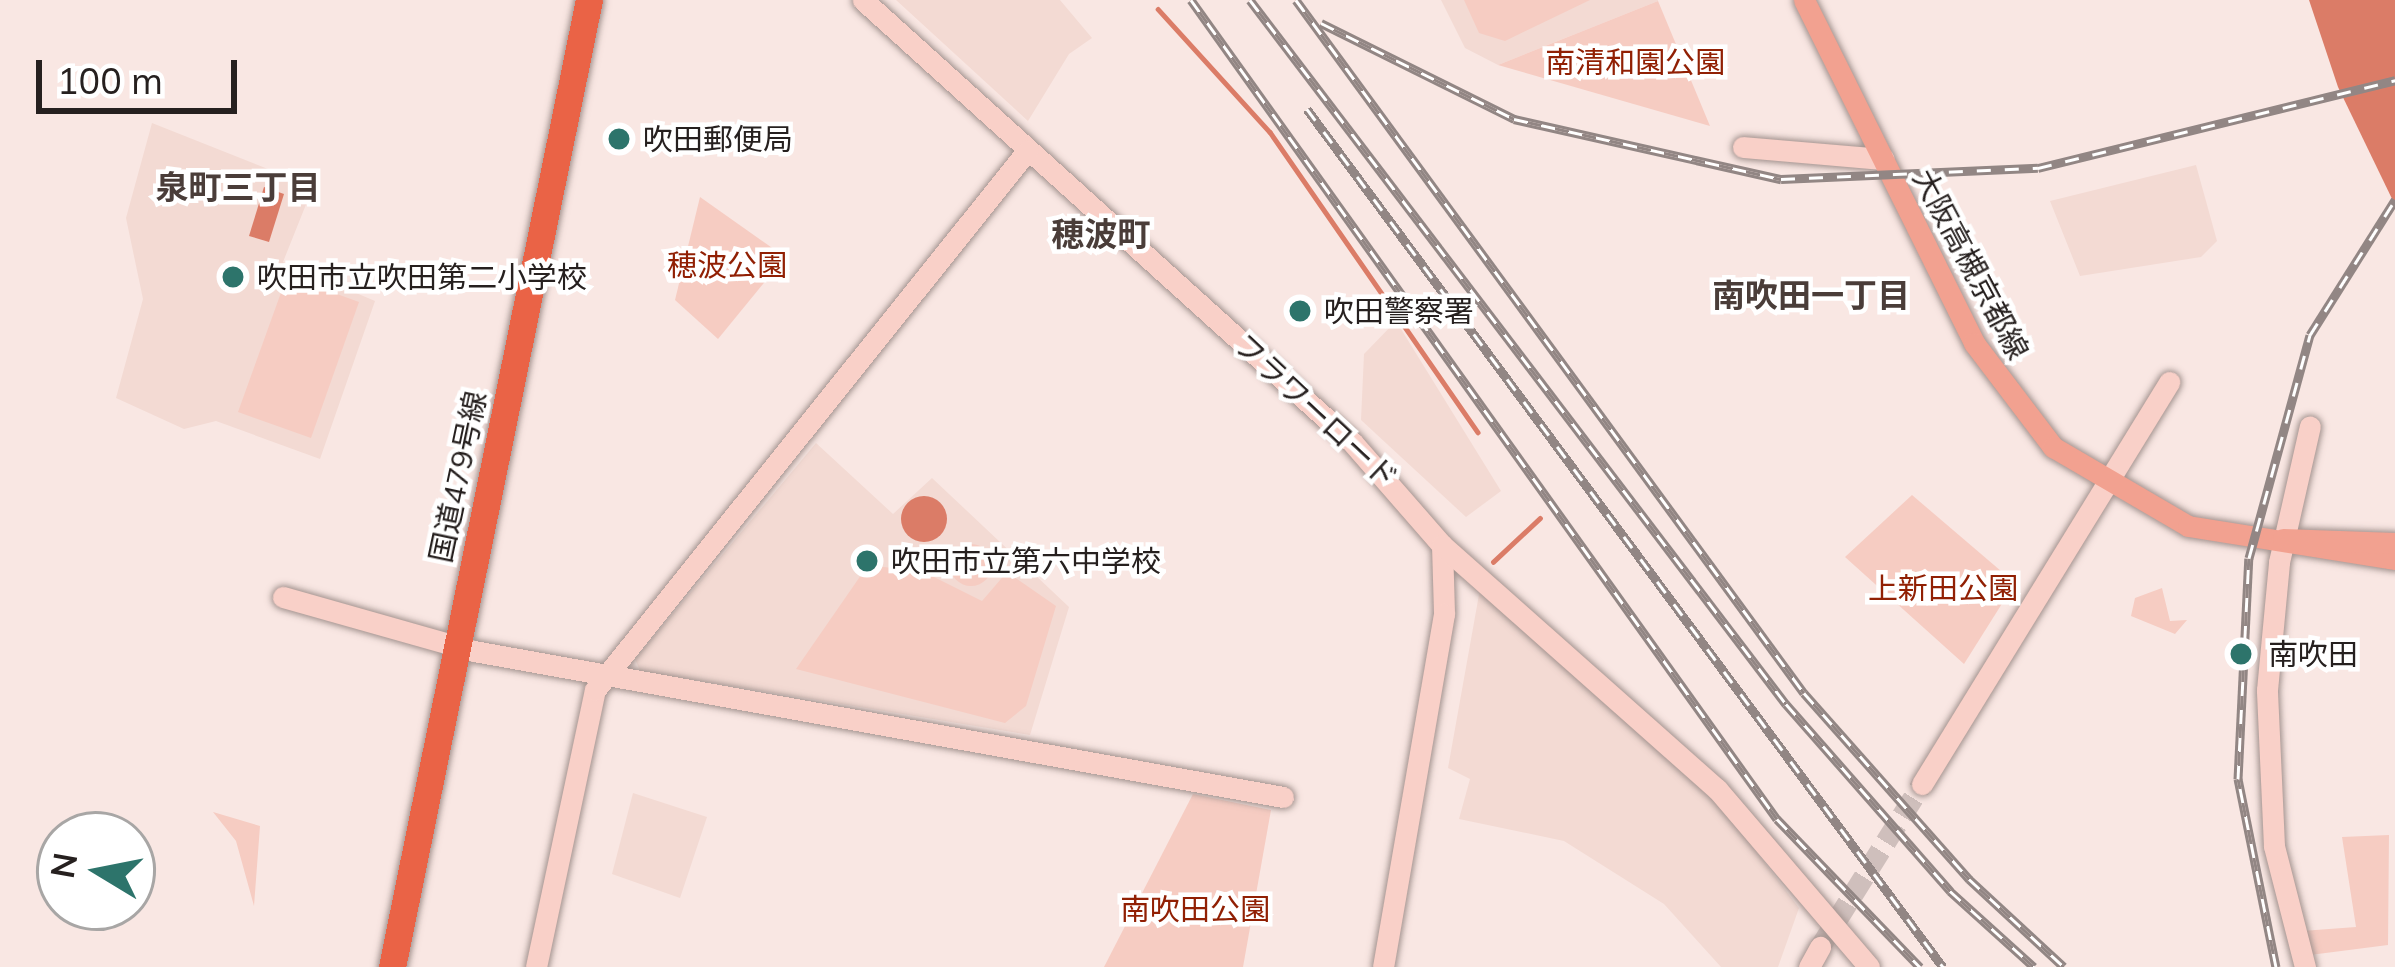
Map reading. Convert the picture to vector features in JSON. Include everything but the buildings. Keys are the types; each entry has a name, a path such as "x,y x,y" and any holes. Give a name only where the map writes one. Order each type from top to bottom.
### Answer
{"highway":[{"name":"国道479号線","path":"392,967 589,0"}],"main road":[{"name":"大阪高槻京都線","path":"1804,0 1992,371 2053,447 2106,484 2188,526 2395,559"},
{"name":"大阪高槻京都線","path":"2283,539 2395,543"}],"street":[{"name":"フラワーロード","path":"863,0 1352,442 1442,545 1718,789 1868,967"},
{"path":"1743,147 1882,159"},
{"path":"536,967 587,715 610,674 1028,151"},
{"path":"1922,784 2169,382"},
{"path":"2305,967 2278,866 2267,754 2283,539 2309,426"},
{"path":"1383,967 1444,614 1442,545"},
{"path":"283,597 457,647 1283,797"}],"shaded area":[{"path":"896,0 1060,0 1092,38 1069,54 1028,121"},
{"path":"1441,0 1658,1 1498,65 1465,48"},
{"path":"2309,0 2395,0 2395,205 2338,87"},
{"name":"吹田市立吹田第二小学校","path":"152,123 313,187 283,262 375,301 320,459 216,421 184,429 116,398 143,299 126,218"},
{"path":"2196,165 2217,241 2201,257 2080,276 2050,201"},
{"path":"264,187 284,194 269,242 249,236"},
{"path":"1396,321 1501,491 1466,517 1361,420 1364,354"},
{"name":"吹田市立第六中学校","path":"816,443 893,514 932,478 1069,607 1030,735 640,671 635,659"},
{"path":"924,496 940,503 947,519 940,535 924,542 908,535 901,519 908,503"},
{"path":"1480,589 1721,805 1799,908 1778,967 1721,967 1664,904 1564,841 1459,819 1470,779 1448,768"},
{"path":"633,793 707,817 680,898 612,874"}],"green space":[{"path":"1464,0 1590,0 1505,41 1479,33"},
{"name":"南清和園公園","path":"1658,1 1710,126 1498,65"},
{"name":"穂波公園","path":"700,197 785,257 718,339 675,300"},
{"path":"287,276 359,302 311,438 238,412"},
{"name":"上新田公園","path":"1912,495 2015,583 1964,664 1845,557"},
{"path":"971,544 986,550 992,565 986,580 971,586 956,580 950,565 956,550"},
{"path":"868,565 924,572 982,601 1007,572 1056,606 1026,706 1005,723 796,669"},
{"path":"2162,588 2170,621 2187,620 2175,634 2131,616 2135,598"},
{"name":"南吹田公園","path":"1193,794 1271,810 1243,967 1104,967"},
{"path":"213,812 260,826 254,906 236,841"},
{"path":"2389,835 2388,945 2310,955 2302,931 2356,927 2342,837"}],"waterway":[{"path":"1158,9 1270,132 1478,432"},
{"path":"1493,562 1540,518"}],"tunnel":[{"path":"1820,947 1922,784"}],"railway":[{"path":"1191,0 1777,819 1920,967"},
{"path":"1250,0 1786,704 1950,891 2034,967"},
{"path":"1296,0 1804,693 1969,879 2064,967"},
{"path":"1321,23 1514,119 1781,179 2038,168 2395,80"},
{"path":"1307,109 1943,967"},
{"path":"2276,967 2238,779 2249,558 2310,335 2395,200"}],"place":[{"name":"吹田郵便局","path":"619,139"},
{"name":"吹田市立吹田第二小学校","path":"233,277"},
{"name":"吹田警察署","path":"1300,311"},
{"name":"吹田市立第六中学校","path":"867,561"},
{"name":"南吹田","path":"2241,654"}],"district":[{"name":"泉町三丁目","path":"238,187"},
{"name":"穂波町","path":"1101,234"},
{"name":"南吹田一丁目","path":"1811,295"}]}
